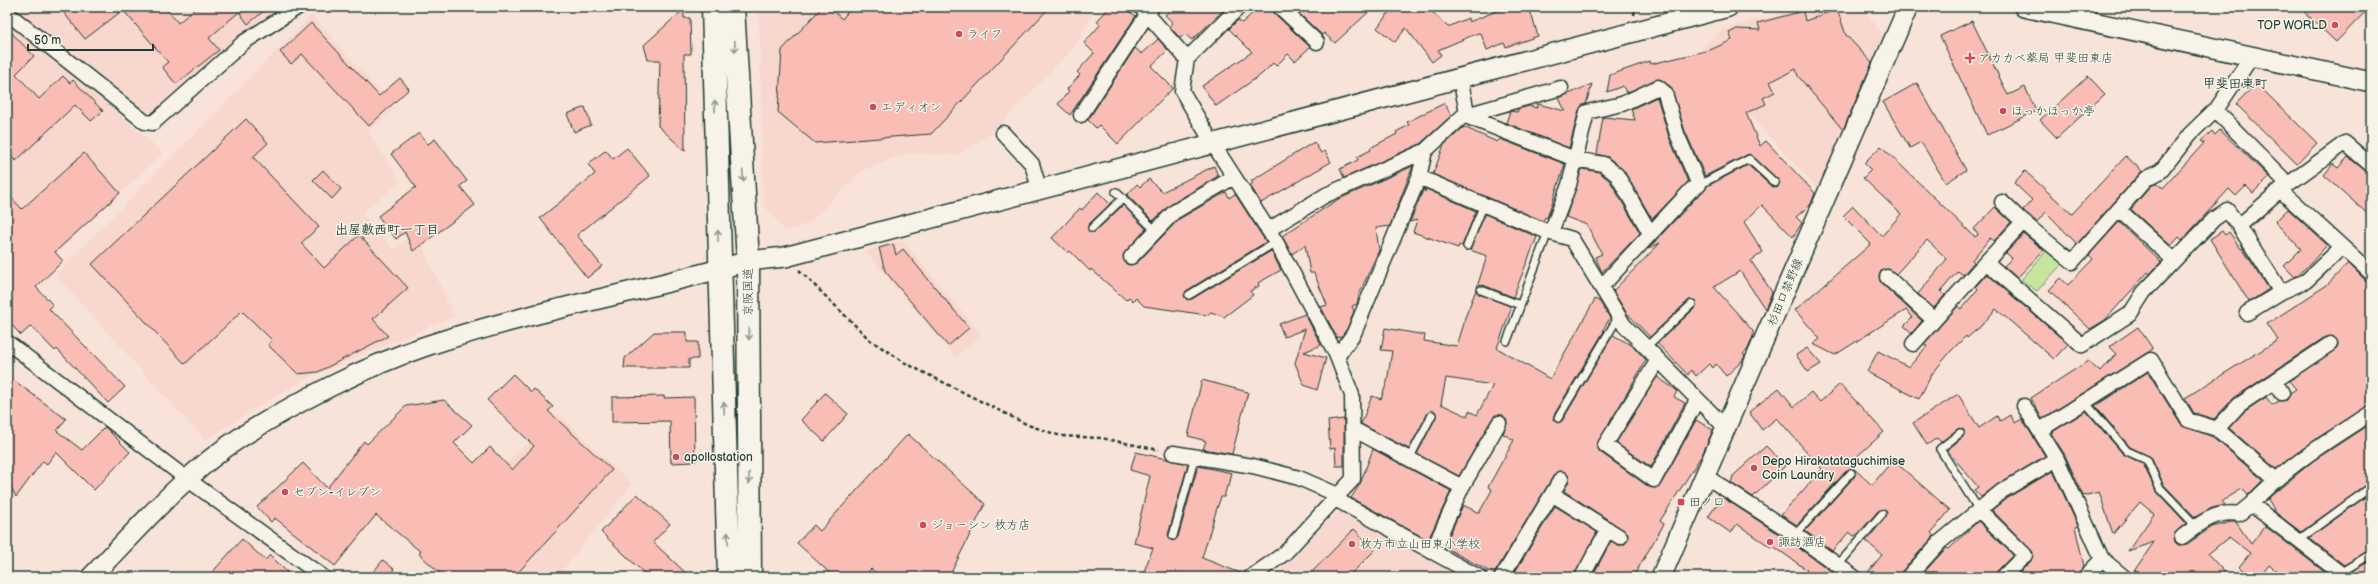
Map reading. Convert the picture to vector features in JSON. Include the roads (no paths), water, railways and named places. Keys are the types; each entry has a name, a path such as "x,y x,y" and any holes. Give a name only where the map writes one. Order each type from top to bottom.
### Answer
{"highway":[{"path":"713,7 719,269 729,577"},
{"name":"京阪国道","path":"733,7 748,261 750,577"}],"street":[{"path":"7,12 145,122 153,123 244,42 298,7"},
{"path":"1239,7 1187,59 1182,91 1213,144 1276,242 1337,357 1352,395 1353,429 1353,479 1285,553 1251,577"},
{"path":"1280,7 1316,42"},
{"path":"91,577 188,479 240,438 289,409 360,374 425,346 748,261 785,257 1039,188 1213,144 1728,7"},
{"name":"杉田口禁野線","path":"1661,577 1908,7"},
{"path":"2024,7 2371,82"},
{"path":"1080,115 1146,9 1187,59"},
{"path":"2002,202 2023,222 2072,262 2146,180 2161,171 2190,134 2215,110 2252,56"},
{"path":"1460,78 1468,117"},
{"path":"1549,232 1568,185 1587,112 1622,104 1658,86 1665,93 1677,134 1699,185 1691,190 1602,286"},
{"path":"1468,117 1561,88"},
{"path":"2215,110 2284,187 2342,247 2371,273"},
{"path":"1268,230 1326,195 1425,151 1463,116 1575,159 1603,164 1617,175 1650,233"},
{"path":"1003,133 1032,164 1039,188"},
{"path":"2239,226 2284,187 2345,143 2371,165"},
{"path":"1337,357 1354,333 1419,177 1425,151"},
{"path":"1131,257 1174,212 1234,177"},
{"path":"1419,177 1549,232 1572,239 1602,286 1624,325 1726,428"},
{"path":"2119,210 2174,260"},
{"path":"1986,262 2082,345 2130,314 2144,292 2214,219 2227,210 2239,226 2281,292"},
{"path":"1913,344 2023,222"},
{"path":"2247,313 2281,292 2306,281 2342,247"},
{"path":"1887,277 1934,320"},
{"path":"7,342 188,479 323,577"},
{"path":"2217,429 2238,405 2278,387 2330,344"},
{"path":"1658,360 1605,445 1654,480 1697,400"},
{"path":"2040,430 2151,360 2188,420 2217,429 2275,479"},
{"path":"2024,406 2057,459 2102,559 2124,577"},
{"path":"2182,537 2204,521 2227,512 2239,514 2252,504 2275,479 2297,461 2371,413"},
{"path":"1432,552 1462,487 1499,423"},
{"path":"1353,429 1462,487"},
{"path":"1173,453 1253,466 1299,478 1337,497 1432,552 1479,577"},
{"path":"1908,577 1940,542 2002,491 2057,459"},
{"path":"1705,476 1795,535 1846,573"},
{"path":"1502,577 1561,479"},
{"path":"1552,494 1620,537"},
{"path":"2252,504 2341,575"},
{"path":"1979,510 2025,555 2003,577"},
{"path":"1582,577 1608,529"},
{"path":"2086,577 2102,559"}],"lane":[{"path":"1699,185 1749,159 1775,183"},
{"path":"1116,192 1156,230"},
{"path":"1092,228 1122,198"},
{"path":"1467,246 1484,204"},
{"path":"1507,340 1549,232"},
{"path":"1188,295 1276,242"},
{"path":"1480,290 1520,305"},
{"path":"1646,347 1692,304"},
{"path":"1558,418 1620,316"},
{"path":"2085,402 2127,451 2147,460 2160,488 2196,526"},
{"path":"1409,459 1432,415"},
{"path":"1960,433 1940,449 1979,510"},
{"path":"1173,536 1195,456"},
{"path":"1795,535 1851,473"},
{"path":"2297,540 2371,487"},
{"path":"1846,573 1882,514"},
{"path":"2341,575 2371,554"}],"place":[{"name":"TOP WORLD","path":"2335,25"},
{"name":"ライフ","path":"959,34"},
{"name":"アカカベ薬局 甲斐田東店","path":"1970,58"},
{"name":"エディオン","path":"873,107"},
{"name":"ほっかほっか亭","path":"2003,111"},
{"name":"apollostation","path":"676,457"},
{"name":"Depo Hirakatataguchimise Coin Laundry","path":"1754,468"},
{"name":"セブン-イレブン","path":"285,492"},
{"name":"田ノ口","path":"1681,502"},
{"name":"ジョーシン 枚方店","path":"923,525"},
{"name":"諏訪酒店","path":"1770,542"},
{"name":"枚方市立山田東小学校","path":"1352,544"}],"district":[{"name":"甲斐田東町","path":"2235,83"},
{"name":"出屋敷西町一丁目","path":"387,229"}]}
